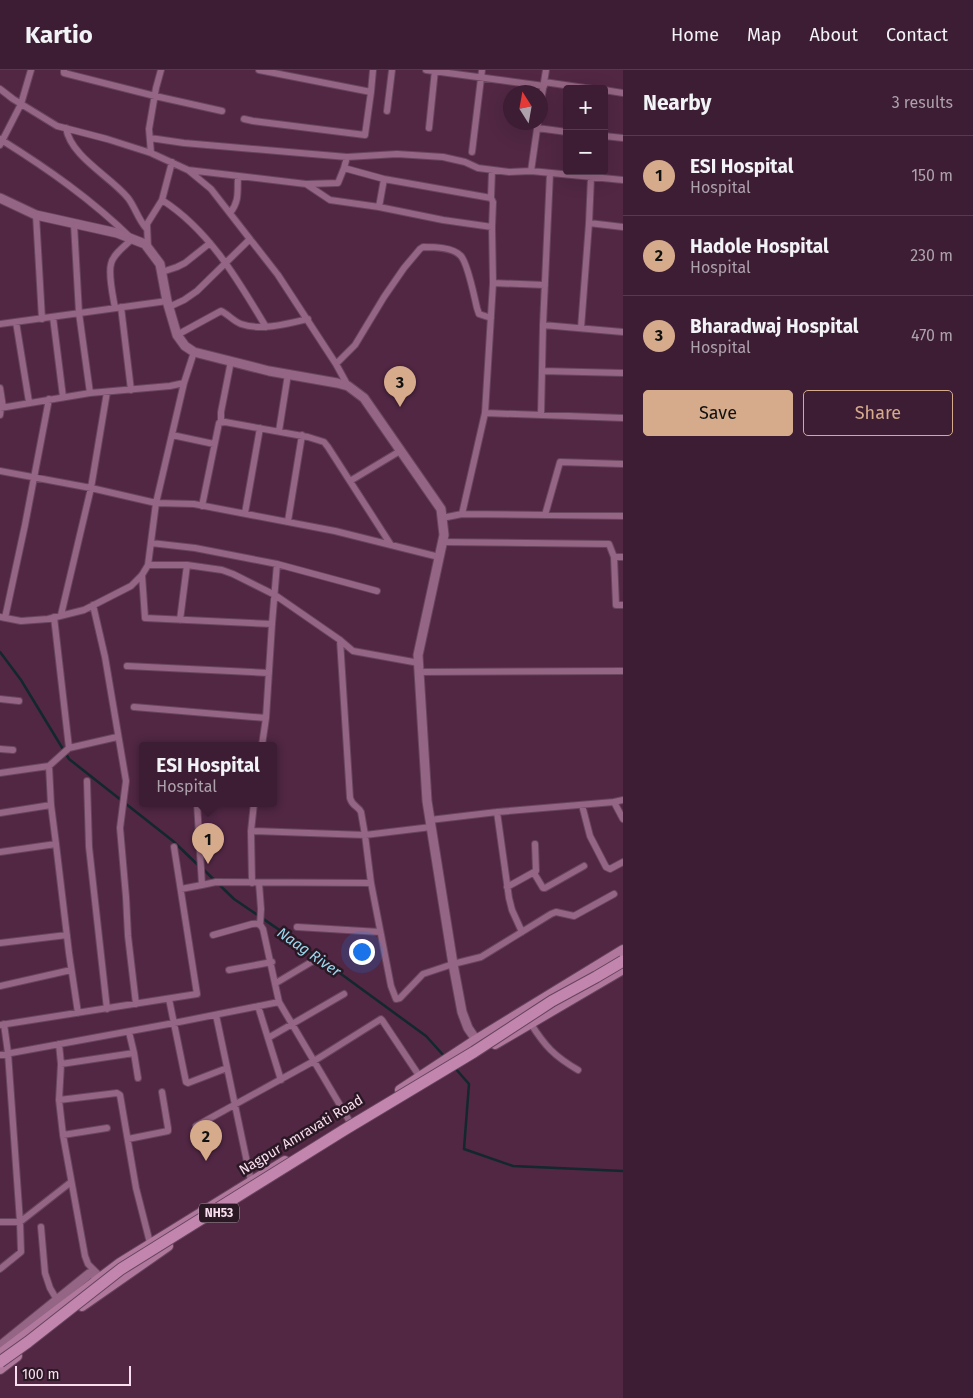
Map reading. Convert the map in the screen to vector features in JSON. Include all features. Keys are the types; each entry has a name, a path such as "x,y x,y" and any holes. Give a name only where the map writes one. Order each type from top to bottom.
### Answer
{"highway":[{"path":"0,1362 120,1270 344,1130 474,1052 552,1001 623,961"}],"main road":[{"name":"Nagpur Amravati Road","path":"0,1354 99,1278 150,1243 350,1122 476,1040 623,950"},
{"name":"Nagpur Amravati Road","path":"0,1369 99,1294 197,1227 484,1050 623,969"}],"street":[{"path":"31,70 21,104 1,141 12,145 75,189 132,239"},
{"path":"64,70 64,72 155,96 222,111"},
{"path":"151,152 149,129 161,70"},
{"path":"259,70 370,92"},
{"path":"244,118 253,121 365,135 373,70"},
{"path":"387,111 392,70"},
{"path":"426,70 481,74 563,86"},
{"path":"544,84 546,70"},
{"path":"429,128 435,71"},
{"path":"472,152 481,74"},
{"path":"0,89 13,100 58,126 151,152 188,170 211,189 278,275 308,319 348,386"},
{"path":"608,91 623,93"},
{"path":"548,127 563,131"},
{"path":"66,128 67,136 74,147 123,193 146,228"},
{"path":"531,170 537,130"},
{"path":"608,136 623,138"},
{"path":"150,138 184,143 347,157 397,154 443,157 465,162 478,168 492,170 509,172 531,170 623,180"},
{"path":"188,170 306,184 338,183 347,157"},
{"path":"148,249 146,228 148,221 162,200 172,162"},
{"path":"344,168 384,179 491,198"},
{"path":"462,514 485,413 493,283 492,170"},
{"path":"541,415 550,173"},
{"path":"230,213 236,206 238,176"},
{"path":"581,328 591,177"},
{"path":"379,207 384,179"},
{"path":"306,184 330,200 492,227"},
{"path":"0,198 36,216 117,233 145,244 160,264 168,304 177,335 185,346 194,352 348,386 364,398 441,510 444,535 418,655 427,801 462,1012 468,1028 484,1050"},
{"path":"162,200 174,208 210,243 243,287 266,327"},
{"path":"36,216 42,319"},
{"path":"588,223 623,227"},
{"path":"74,224 79,313 90,393"},
{"path":"131,390 118,307 110,274 111,264 119,252 132,239"},
{"path":"0,324 118,307 168,304 184,300 197,291 250,239"},
{"path":"162,272 185,263 210,243"},
{"path":"336,364 355,345 404,268 423,247 448,249 462,256 479,314 491,318"},
{"path":"493,283 545,285"},
{"path":"177,335 221,310 234,321 249,326 266,327 308,319"},
{"path":"52,317 63,397"},
{"path":"16,322 29,402"},
{"path":"543,326 623,332"},
{"path":"49,399 34,478 3,618 21,621 54,617 84,610 131,586 142,575 148,565 156,503 184,383 194,352"},
{"path":"202,506 218,426 221,422 230,361"},
{"path":"542,371 623,373"},
{"path":"279,431 288,374"},
{"path":"2,408 90,393 170,386 184,383"},
{"path":"0,388 2,408 0,416"},
{"path":"61,615 91,488 107,392"},
{"path":"485,413 623,418"},
{"path":"221,422 302,435 324,442 391,545"},
{"path":"245,513 260,428"},
{"path":"172,435 214,444"},
{"path":"288,521 302,435"},
{"path":"350,481 400,451"},
{"path":"544,515 560,462 623,464"},
{"path":"0,471 91,488 156,503 202,506 288,521 439,557"},
{"path":"442,518 462,514 623,516"},
{"path":"442,542 609,544 614,557 616,605 623,605"},
{"path":"151,543 195,548 277,564 377,591"},
{"path":"614,557 623,557"},
{"path":"262,742 266,718 277,564"},
{"path":"148,565 187,565 222,570 233,574 275,595 353,651 419,668 623,671"},
{"path":"180,620 187,565"},
{"path":"142,575 145,618 272,624"},
{"path":"94,605 105,657 117,737 126,781 120,828 128,936 136,1004"},
{"path":"54,617 68,749"},
{"path":"340,640 350,798 353,805 360,809 361,812 380,932 391,986 396,1000 423,974 481,957 551,914 556,912 574,916 614,894"},
{"path":"127,666 269,673"},
{"path":"0,699 19,701"},
{"path":"134,707 266,718"},
{"path":"0,773 51,764 68,749 117,737"},
{"path":"0,749 13,750"},
{"path":"51,764 51,805 78,1013"},
{"path":"87,781 89,847 107,1008"},
{"path":"251,831 365,835 497,812 623,800"},
{"path":"614,802 623,819"},
{"path":"0,813 51,805"},
{"path":"582,805 590,836 606,867 610,869 623,862"},
{"path":"197,807 202,884"},
{"path":"254,807 251,831 255,883 261,909 261,922 272,962 279,1002 350,1122"},
{"path":"497,812 507,887 512,910 522,932"},
{"path":"0,852 56,844"},
{"path":"507,887 534,873 536,869 535,844"},
{"path":"0,1269 21,1252 8,1054 2,1025 197,994 174,847"},
{"path":"534,873 543,888 545,888 584,866"},
{"path":"181,889 216,882 371,883"},
{"path":"213,935 261,922"},
{"path":"296,927 380,932"},
{"path":"0,943 67,935"},
{"path":"276,983 313,961"},
{"path":"229,970 272,962"},
{"path":"0,986 71,970"},
{"path":"268,1038 344,994"},
{"path":"169,999 186,1082 188,1083 227,1068"},
{"path":"0,1055 130,1032 279,1002"},
{"path":"258,1006 281,1080"},
{"path":"216,1015 250,1181"},
{"path":"196,1126 314,1061 380,1020 382,1020 420,1077"},
{"path":"531,1024 543,1043 578,1070"},
{"path":"130,1032 138,1078"},
{"path":"59,1044 61,1064 59,1100 71,1182 85,1256 88,1264 99,1278"},
{"path":"61,1064 134,1053"},
{"path":"128,1139 168,1131 162,1092"},
{"path":"59,1100 117,1093 120,1095 136,1188 150,1243"},
{"path":"63,1135 107,1128"},
{"path":"0,1222 20,1222 71,1182"},
{"path":"41,1227 45,1273 50,1288 58,1300"},
{"path":"0,1346 89,1274 92,1273 99,1278"}],"waterway":[{"name":"Naag River","path":"0,652 21,680 69,759 173,841 199,866"},
{"name":"Naag River","path":"203,869 234,899 300,944 426,1036 445,1057"},
{"name":"Naag River","path":"455,1068 469,1084 464,1149 513,1166 623,1171"}],"place":[{"name":"Bharadwaj Hospital","path":"400,407"},
{"name":"ESI Hospital","path":"208,864"},
{"name":"Hadole Hospital","path":"206,1161"}]}
